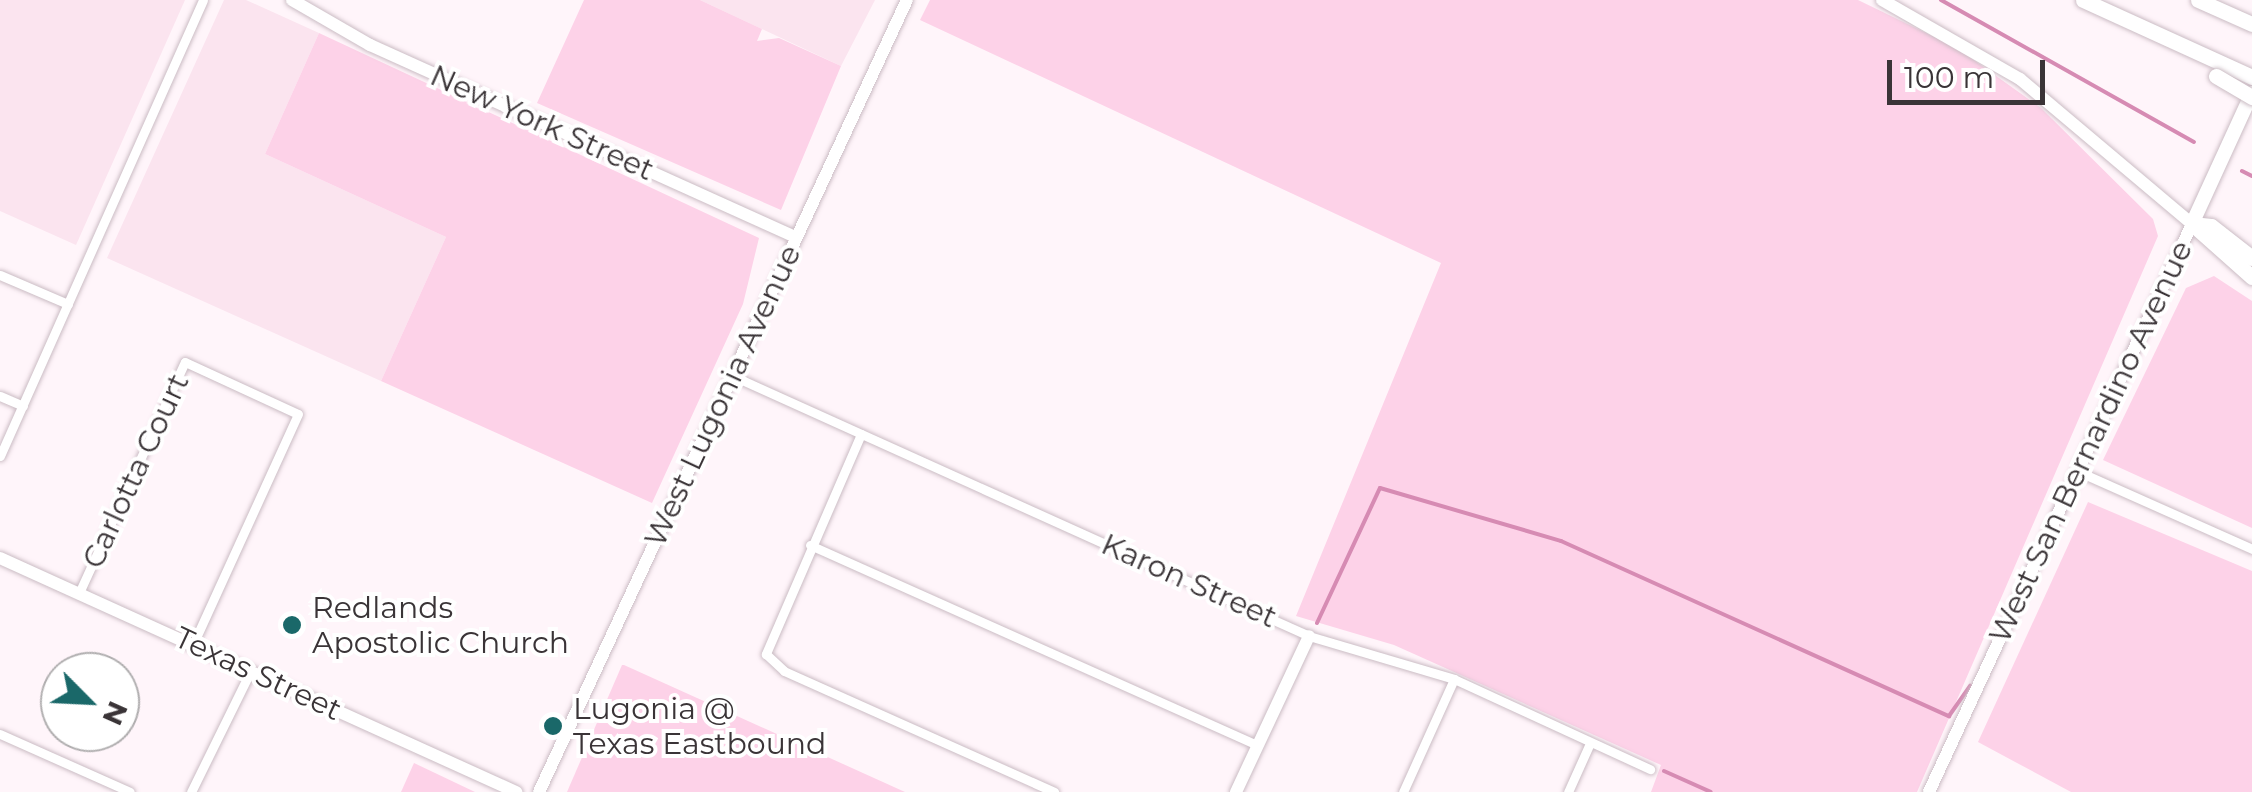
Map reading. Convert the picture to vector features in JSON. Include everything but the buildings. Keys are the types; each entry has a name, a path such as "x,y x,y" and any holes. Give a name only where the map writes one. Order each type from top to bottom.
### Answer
{"highway":[{"path":"2083,0 2176,42 2252,95"},
{"path":"2198,0 2252,24"},
{"path":"2218,70 2252,77"},
{"path":"2192,224 2211,226 2252,258"},
{"path":"2192,224 2252,277"}],"main road":[{"name":"West San Bernardino Avenue","path":"2192,224 2252,95"}],"street":[{"path":"0,456 204,0"},
{"name":"New York Street","path":"292,0 370,45 796,237"},
{"name":"West Lugonia Avenue","path":"540,792 906,0"},
{"path":"1882,0 2020,79 2192,224"},
{"name":"West San Bernardino Avenue","path":"1929,792 2192,224"},
{"path":"0,275 68,304"},
{"name":"Carlotta Court","path":"79,593 184,362 298,414 193,644"},
{"name":"Karon Street","path":"733,376 1308,636 1454,679 1650,769"},
{"path":"0,396 22,406"},
{"path":"861,434 810,544 766,654 784,671 1054,792"},
{"path":"2077,471 2252,548"},
{"path":"810,544 1258,745"},
{"name":"Texas Street","path":"0,558 516,792"},
{"path":"1236,792 1308,636"},
{"path":"191,792 250,670"},
{"path":"1403,792 1454,679"},
{"path":"0,734 130,792"},
{"path":"1568,792 1590,744"}],"shaded area":[{"path":"0,0 185,0 76,245 0,211"},
{"path":"224,0 246,0 319,33 265,154 446,237 381,381 107,258"},
{"path":"584,0 700,0 762,29 757,41 779,38 841,66 781,210 537,103"},
{"path":"700,0 875,0 841,66"},
{"path":"930,0 1858,0 1957,48 2041,108 2153,219 2158,236 1917,792 1651,792 1661,765 1394,645 1296,616 1441,263 920,20"},
{"path":"319,33 759,238 743,304 652,503 381,381 446,237 265,154"},
{"path":"2214,276 2252,301 2252,528 2103,460 2186,288"},
{"path":"2088,502 2252,571 2252,792 2071,792 1978,742"},
{"path":"624,665 905,792 567,792"},
{"path":"414,763 475,792 401,792"}],"waterway":[{"path":"1941,0 2194,142"},
{"path":"2242,171 2252,176"},
{"path":"1317,623 1380,488 1561,541 1949,716 1970,686"},
{"path":"1664,771 1711,792"}],"place":[{"name":"Redlands Apostolic Church","path":"292,625"},
{"name":"Lugonia @ Texas Eastbound","path":"553,726"}]}
